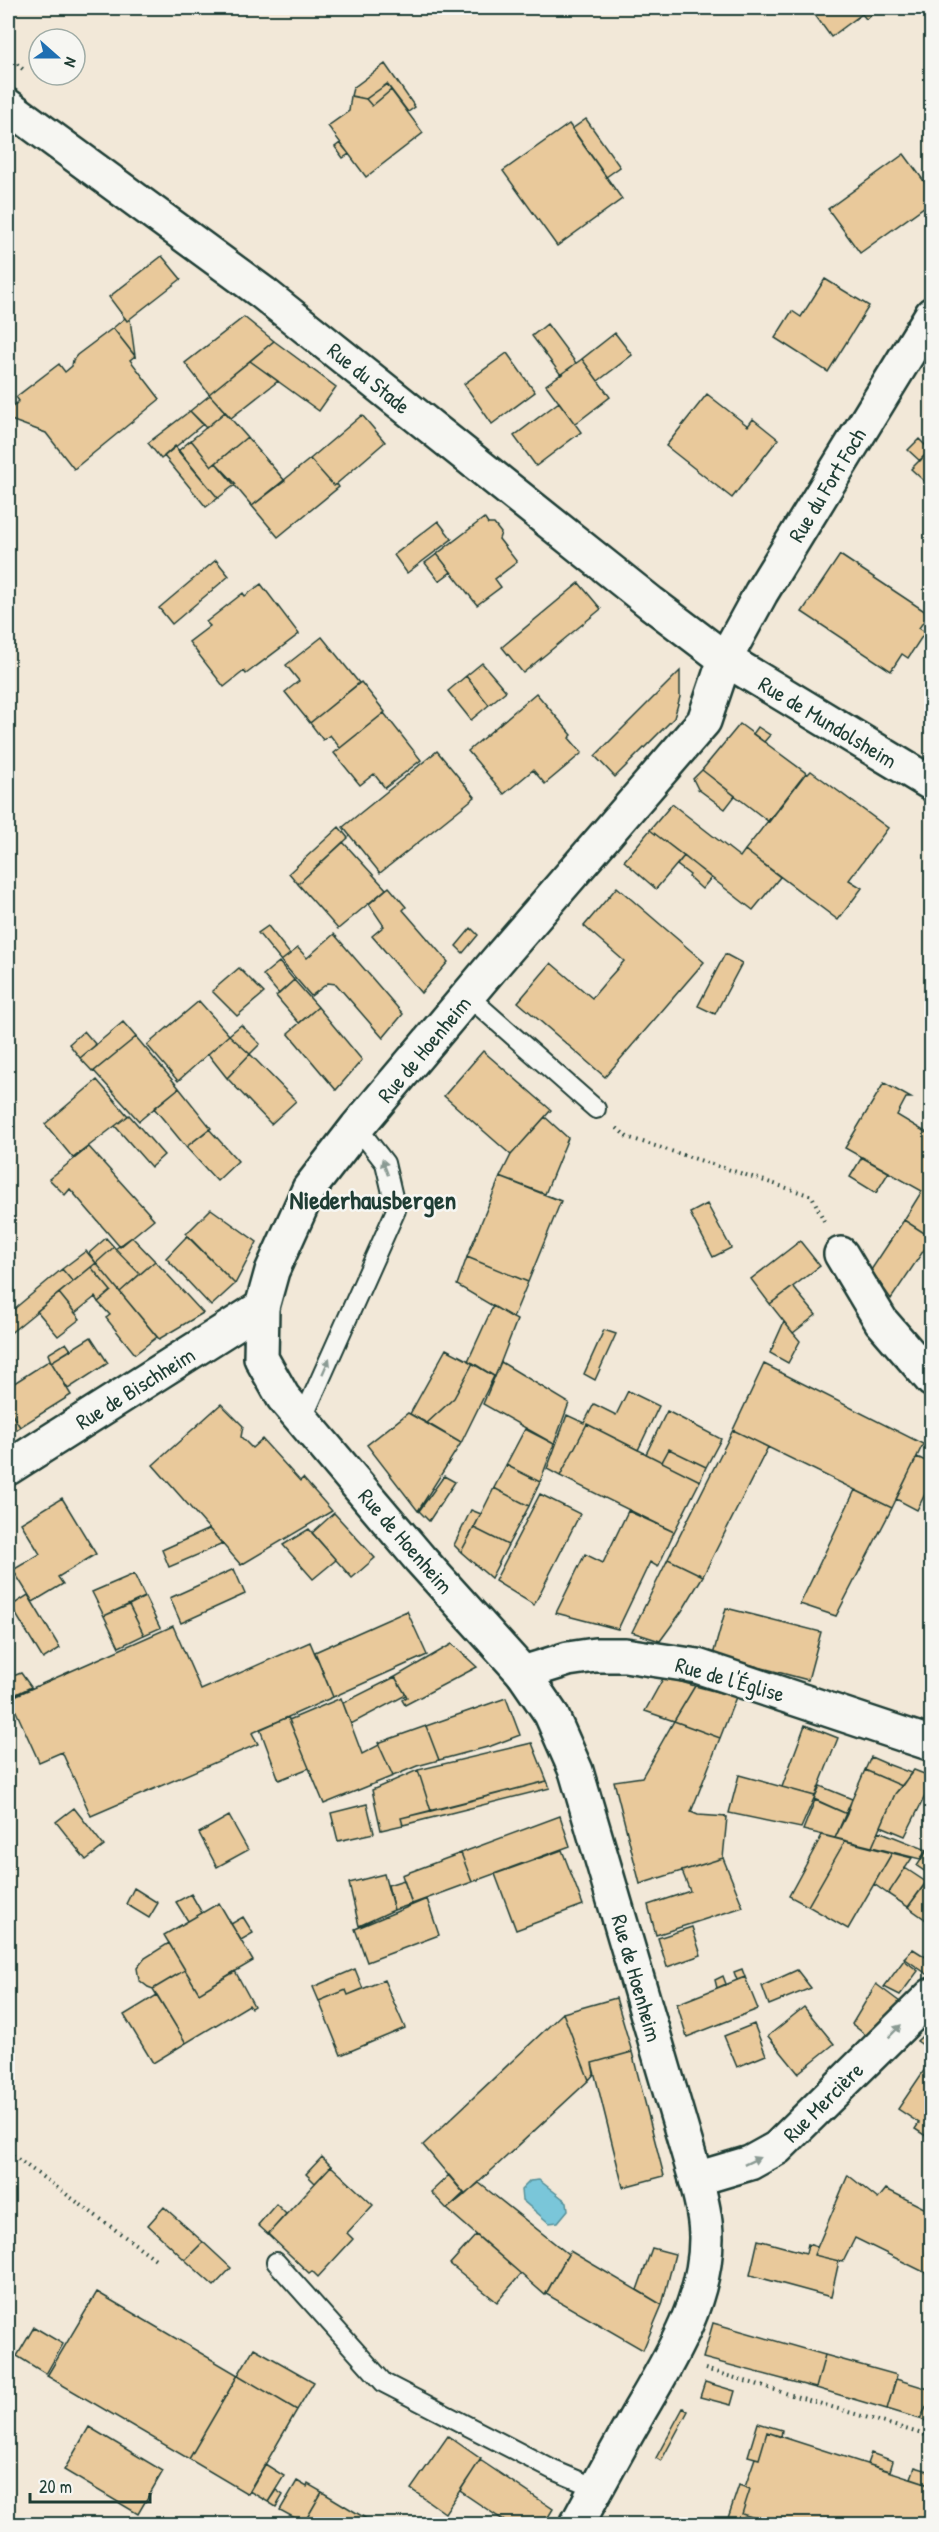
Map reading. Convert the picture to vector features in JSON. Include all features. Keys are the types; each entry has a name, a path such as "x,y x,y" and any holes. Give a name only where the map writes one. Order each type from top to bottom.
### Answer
{"street":[{"name":"Rue du Stade","path":"8,106 263,293 651,603 725,658"},
{"name":"Rue du Fort Foch","path":"725,658 761,593 927,331"},
{"name":"Rue de Mundolsheim","path":"725,658 932,784"},
{"name":"Rue de Hoenheim","path":"577,2524 670,2358 688,2321 699,2290 706,2239 705,2215 696,2179 576,1771 551,1714 523,1673 420,1559 283,1397 261,1358 262,1307 272,1271 309,1189 357,1127 704,721 725,658"},
{"path":"841,1254 881,1321 932,1380"},
{"name":"Rue de Bischheim","path":"8,1468 262,1307"},
{"name":"Rue de l'Église","path":"523,1673 568,1659 595,1655 625,1655 697,1665 932,1744"},
{"name":"Rue Mercière","path":"696,2179 750,2163 777,2148 932,1995"}],"lane":[{"path":"468,996 596,1109"},
{"path":"302,1420 396,1210 385,1163 357,1127"},
{"path":"276,2262 384,2384 553,2470 596,2488"}],"path":[{"path":"627,1137 812,1196 841,1254"},
{"path":"8,2152 157,2260"},
{"path":"670,2358 932,2437"}],"water":[{"path":"539,2180 567,2202 568,2210 558,2222 549,2223 522,2200 521,2190 530,2181"}],"building":[{"path":"810,8 881,8 866,19 862,14 831,37"},
{"path":"385,64 415,107 408,112 387,84 366,99 351,96 353,88"},
{"path":"387,84 391,90 372,106 366,99"},
{"path":"391,90 423,133 366,177 328,126 349,111 351,96 366,99 372,106"},
{"path":"586,119 620,167 606,177 572,129"},
{"path":"569,124 622,199 557,246 503,171"},
{"path":"340,143 349,154 343,158 335,147"},
{"path":"904,154 932,192 932,201 860,253 828,209"},
{"path":"162,256 181,279 127,321 109,297"},
{"path":"825,279 869,306 828,372 775,338 792,311 801,317"},
{"path":"244,317 274,341 209,394 185,363"},
{"path":"125,318 127,321 130,319 135,356 113,328"},
{"path":"547,324 576,363 561,375 532,336"},
{"path":"113,328 135,356 130,360 160,399 74,469 46,433 8,419 8,411 19,401 16,397 59,364 65,372 72,366 77,355"},
{"path":"615,333 632,355 598,381 582,359"},
{"path":"274,341 336,387 319,411 250,361"},
{"path":"507,353 535,392 492,424 464,384"},
{"path":"582,359 610,397 575,424 546,385"},
{"path":"250,361 278,381 231,418 209,394"},
{"path":"707,394 748,426 753,419 778,439 732,498 666,446"},
{"path":"210,395 225,412 206,428 190,411"},
{"path":"559,402 581,432 536,466 514,436"},
{"path":"190,411 203,424 161,459 148,443"},
{"path":"225,412 247,437 212,466 191,440"},
{"path":"362,415 385,442 334,486 310,459"},
{"path":"247,437 285,481 252,506 216,463"},
{"path":"919,439 930,450 920,461 908,450"},
{"path":"191,440 212,466 216,463 236,484 218,498 178,451"},
{"path":"175,446 218,498 206,507 164,456"},
{"path":"932,448 932,488 911,469"},
{"path":"310,459 334,486 337,484 339,487 278,537 252,506"},
{"path":"484,518 488,524 494,524 501,533 499,539 517,562 495,579 501,587 477,605 437,554"},
{"path":"438,521 452,539 407,573 394,555"},
{"path":"437,554 451,572 439,581 425,563"},
{"path":"840,555 929,614 919,628 925,632 908,658 902,654 891,671 802,612"},
{"path":"216,560 229,576 172,624 159,608"},
{"path":"579,583 601,609 523,673 502,647"},
{"path":"261,584 299,634 246,674 244,671 224,687 189,642 210,626 206,622 243,593 245,596"},
{"path":"322,637 359,683 310,723 285,692 299,681 286,665"},
{"path":"482,663 506,691 489,705 466,676"},
{"path":"680,671 680,697 674,718 615,777 595,756"},
{"path":"466,676 489,705 471,720 448,691"},
{"path":"361,682 385,712 340,748 330,735 323,740 310,723"},
{"path":"536,693 572,735 569,738 582,753 545,784 533,770 504,794 468,751"},
{"path":"384,713 421,760 385,788 374,774 360,785 334,753"},
{"path":"740,724 806,773 769,822 702,770"},
{"path":"758,727 770,735 764,742 753,734"},
{"path":"437,751 475,797 380,873 343,827"},
{"path":"702,770 735,796 725,809 698,789 693,779"},
{"path":"811,771 888,828 849,880 862,888 838,920 745,850 806,773"},
{"path":"672,804 740,857 745,850 780,877 753,910 650,830"},
{"path":"339,827 348,838 298,884 289,873"},
{"path":"650,830 684,856 656,889 624,861"},
{"path":"343,842 386,889 338,929 298,884"},
{"path":"684,856 711,878 702,889 677,865"},
{"path":"389,887 406,907 403,910 448,962 421,993 372,936 384,926 369,904"},
{"path":"617,887 704,962 605,1077 518,1002 551,963 592,998 624,961 584,926"},
{"path":"268,926 290,954 281,961 258,933"},
{"path":"471,928 478,935 463,953 456,946"},
{"path":"334,934 403,1014 383,1038 336,984 328,983 311,996 281,961 298,948 307,958"},
{"path":"725,954 742,963 715,1014 698,1006"},
{"path":"279,962 294,980 279,994 263,975"},
{"path":"239,968 264,993 237,1016 212,991"},
{"path":"294,980 318,1007 299,1023 276,996"},
{"path":"199,1001 229,1035 178,1081 147,1045"},
{"path":"318,1007 362,1060 336,1090 288,1033"},
{"path":"123,1022 136,1037 93,1072 80,1058"},
{"path":"241,1025 260,1044 250,1054 229,1035"},
{"path":"84,1031 96,1045 80,1058 69,1044"},
{"path":"229,1035 250,1054 227,1078 208,1054"},
{"path":"136,1037 179,1088 139,1121 94,1071"},
{"path":"483,1051 551,1110 511,1155 444,1096"},
{"path":"250,1054 296,1101 271,1124 227,1078"},
{"path":"97,1080 128,1116 73,1158 45,1124"},
{"path":"884,1083 911,1098 906,1098 897,1115 932,1136 932,1238 904,1220 922,1191 845,1148"},
{"path":"179,1088 211,1128 186,1147 154,1108"},
{"path":"129,1115 164,1155 151,1167 115,1126"},
{"path":"545,1117 568,1138 545,1194 500,1177 511,1155"},
{"path":"209,1129 238,1161 217,1181 186,1147"},
{"path":"89,1147 154,1219 120,1247 70,1189 65,1195 49,1179"},
{"path":"862,1157 889,1172 876,1193 850,1177"},
{"path":"500,1177 561,1201 528,1282 467,1257"},
{"path":"707,1204 731,1248 713,1257 690,1213"},
{"path":"211,1209 257,1242 235,1284 186,1234"},
{"path":"904,1220 932,1238 891,1299 871,1270"},
{"path":"187,1236 235,1284 211,1306 166,1258"},
{"path":"132,1237 155,1261 140,1274 115,1249"},
{"path":"106,1238 114,1247 96,1263 89,1253"},
{"path":"800,1241 820,1266 770,1304 751,1279"},
{"path":"114,1247 140,1274 120,1292 96,1263"},
{"path":"86,1251 96,1263 73,1282 62,1269"},
{"path":"467,1257 528,1282 513,1318 457,1285"},
{"path":"155,1261 203,1313 159,1339 120,1292"},
{"path":"96,1263 157,1337 135,1354 106,1318 110,1315 98,1302 111,1291 91,1267"},
{"path":"91,1267 111,1291 98,1302 95,1297 75,1313 59,1293"},
{"path":"62,1269 73,1282 8,1335 8,1314"},
{"path":"793,1287 816,1315 793,1333 770,1304"},
{"path":"59,1293 80,1319 58,1336 37,1311"},
{"path":"493,1306 517,1320 495,1377 468,1361"},
{"path":"784,1322 800,1341 788,1363 770,1353"},
{"path":"604,1330 616,1334 595,1380 584,1374"},
{"path":"91,1337 108,1363 68,1389 51,1362"},
{"path":"66,1343 71,1350 51,1362 48,1354"},
{"path":"446,1349 473,1363 454,1398 427,1423 410,1414"},
{"path":"50,1360 71,1395 20,1427 8,1408 8,1387"},
{"path":"501,1362 569,1403 554,1444 483,1404"},
{"path":"473,1363 494,1376 461,1443 427,1423 454,1398"},
{"path":"764,1364 923,1444 892,1508 733,1430"},
{"path":"628,1391 659,1406 638,1450 587,1424 560,1476 547,1469 567,1415 584,1423 594,1404 616,1415"},
{"path":"221,1404 243,1426 241,1437 252,1448 262,1439 300,1481 303,1478 332,1511 241,1565 153,1465"},
{"path":"8,1408 20,1427 8,1435"},
{"path":"667,1411 721,1439 706,1467 669,1449 662,1462 646,1454"},
{"path":"408,1413 461,1443 418,1511 367,1445"},
{"path":"587,1424 700,1481 674,1532 560,1476"},
{"path":"525,1429 554,1444 540,1482 506,1465"},
{"path":"733,1430 768,1447 703,1576 668,1559"},
{"path":"669,1449 706,1467 700,1481 662,1462"},
{"path":"917,1457 932,1464 932,1480 917,1510 896,1499"},
{"path":"506,1465 540,1482 529,1506 494,1488"},
{"path":"444,1476 455,1482 429,1521 419,1511"},
{"path":"494,1488 529,1506 508,1545 474,1528"},
{"path":"855,1490 892,1508 836,1616 800,1604"},
{"path":"540,1494 580,1514 534,1605 495,1581"},
{"path":"62,1498 96,1554 58,1577 63,1584 33,1602 13,1570 40,1554 21,1523"},
{"path":"471,1510 481,1514 461,1552 454,1545"},
{"path":"628,1511 674,1532 658,1567 650,1562 618,1629 556,1613 585,1554 603,1563"},
{"path":"334,1513 375,1558 352,1578 312,1533"},
{"path":"474,1528 508,1545 491,1578 461,1552"},
{"path":"209,1529 223,1544 169,1567 162,1550"},
{"path":"309,1529 336,1560 313,1579 283,1545"},
{"path":"668,1559 703,1576 660,1641 632,1632"},
{"path":"234,1569 245,1594 181,1623 170,1598"},
{"path":"134,1574 145,1597 104,1616 92,1592"},
{"path":"28,1595 60,1648 43,1659 11,1606"},
{"path":"145,1597 160,1628 144,1635 129,1605"},
{"path":"129,1605 144,1635 119,1647 104,1616"},
{"path":"726,1608 821,1632 808,1680 713,1655"},
{"path":"407,1611 427,1655 333,1697 315,1652"},
{"path":"173,1626 201,1690 310,1642 333,1697 252,1733 258,1744 91,1816 62,1752 39,1762 10,1698"},
{"path":"452,1644 477,1667 405,1705 402,1700 407,1697 395,1677"},
{"path":"21,1673 31,1687 8,1698 8,1678"},
{"path":"395,1677 406,1695 351,1724 343,1703"},
{"path":"664,1677 695,1686 674,1721 645,1711"},
{"path":"695,1686 736,1697 720,1738 674,1721"},
{"path":"341,1698 362,1754 379,1745 393,1776 324,1804 289,1720"},
{"path":"506,1698 520,1735 491,1746 439,1760 426,1726"},
{"path":"288,1717 309,1768 279,1780 260,1729"},
{"path":"674,1721 720,1738 691,1812 698,1815 727,1817 723,1858 640,1884 614,1781 642,1777"},
{"path":"805,1725 838,1738 815,1796 782,1787"},
{"path":"426,1726 439,1760 393,1776 378,1743"},
{"path":"532,1743 547,1781 431,1811 418,1770"},
{"path":"871,1757 911,1773 902,1786 865,1770"},
{"path":"418,1770 431,1811 401,1818 403,1825 381,1830 372,1790"},
{"path":"865,1770 902,1786 895,1794 872,1847 835,1838"},
{"path":"914,1770 932,1777 932,1782 905,1836 881,1826 895,1794"},
{"path":"739,1775 815,1796 801,1828 729,1813"},
{"path":"547,1781 550,1788 403,1825 401,1818"},
{"path":"820,1786 852,1799 847,1814 814,1799"},
{"path":"815,1800 847,1814 835,1838 803,1830"},
{"path":"367,1804 374,1833 338,1841 331,1813"},
{"path":"74,1808 104,1846 86,1860 56,1822"},
{"path":"229,1816 248,1850 217,1867 199,1833"},
{"path":"560,1816 570,1846 472,1882 461,1853"},
{"path":"879,1831 927,1850 920,1859 872,1847"},
{"path":"822,1835 845,1841 808,1906 789,1896"},
{"path":"845,1841 892,1853 848,1929 808,1906"},
{"path":"932,1843 932,1876 917,1866"},
{"path":"562,1850 583,1905 516,1930 495,1874"},
{"path":"461,1853 472,1882 412,1904 402,1875"},
{"path":"892,1853 912,1858 888,1894 874,1884"},
{"path":"723,1858 743,1907 656,1935 648,1905 690,1891 682,1871"},
{"path":"905,1868 926,1882 908,1907 888,1894"},
{"path":"384,1874 394,1910 359,1926 349,1883"},
{"path":"929,1879 932,1880 932,1924 908,1907"},
{"path":"404,1880 412,1904 394,1910 388,1885"},
{"path":"134,1888 158,1903 149,1918 126,1904"},
{"path":"191,1894 202,1913 188,1921 176,1902"},
{"path":"427,1899 439,1935 367,1962 355,1929"},
{"path":"219,1903 253,1961 199,1993 164,1935"},
{"path":"243,1917 253,1933 241,1940 231,1924"},
{"path":"692,1927 701,1955 667,1967 658,1938"},
{"path":"169,1943 185,1970 153,1989 148,1987 139,1980 137,1968 145,1958"},
{"path":"913,1949 932,1961 932,1970 927,1974 904,1958"},
{"path":"904,1960 918,1971 900,1995 884,1987"},
{"path":"355,1969 363,1989 348,1995 346,1990 319,2001 313,1987"},
{"path":"742,1969 745,1977 737,1980 734,1972"},
{"path":"185,1970 199,1993 235,1971 254,2006 251,2008 249,2005 186,2043 153,1989"},
{"path":"797,1970 811,1988 769,2005 762,1986"},
{"path":"723,1976 726,1984 717,1988 715,1980"},
{"path":"745,1977 758,2009 687,2037 677,2004"},
{"path":"384,1980 405,2028 341,2055 319,2001 346,1990 348,1995"},
{"path":"876,1984 900,2002 867,2036 852,2024"},
{"path":"157,1995 186,2043 153,2063 124,2015"},
{"path":"616,1998 632,2052 592,2063 594,2074 589,2080 563,2013"},
{"path":"804,2007 834,2044 798,2073 768,2036"},
{"path":"563,2013 589,2080 465,2195 423,2145"},
{"path":"754,2024 766,2055 737,2067 724,2036"},
{"path":"932,2027 932,2051 917,2041"},
{"path":"632,2052 664,2176 623,2187 592,2063"},
{"path":"927,2066 932,2069 932,2140 915,2129 919,2123 898,2109"},
{"path":"322,2157 331,2166 315,2183 306,2174"},
{"path":"331,2166 373,2205 347,2233 353,2239 318,2277 312,2271 309,2273 268,2234"},
{"path":"449,2175 464,2193 447,2209 431,2192"},
{"path":"848,2175 878,2199 886,2189 932,2212 932,2276 855,2238 843,2262 814,2255"},
{"path":"479,2183 568,2254 545,2295 447,2209"},
{"path":"276,2204 286,2214 268,2234 258,2225"},
{"path":"164,2207 203,2242 185,2260 148,2225"},
{"path":"476,2235 521,2274 497,2302 450,2264"},
{"path":"758,2240 806,2253 808,2244 817,2247 814,2255 839,2261 831,2297 750,2275"},
{"path":"203,2242 231,2268 214,2286 185,2260"},
{"path":"652,2248 675,2254 662,2305 637,2290"},
{"path":"570,2251 662,2305 643,2350 546,2294"},
{"path":"97,2292 238,2375 189,2459 47,2376"},
{"path":"713,2323 825,2355 816,2388 703,2358"},
{"path":"34,2327 63,2344 46,2374 17,2356"},
{"path":"254,2348 314,2382 297,2410 238,2375"},
{"path":"825,2355 897,2375 887,2409 816,2388"},
{"path":"238,2375 297,2410 248,2494 189,2459"},
{"path":"896,2379 932,2390 932,2396 920,2419 887,2409"},
{"path":"705,2382 735,2391 731,2405 700,2397"},
{"path":"932,2396 932,2423 920,2419"},
{"path":"683,2408 688,2411 661,2461 656,2458"},
{"path":"758,2423 782,2430 781,2437 767,2432 759,2459 748,2456"},
{"path":"89,2427 163,2471 138,2514 64,2470"},
{"path":"767,2432 932,2485 932,2524 774,2524 742,2514 750,2489 745,2487 755,2458 759,2459"},
{"path":"448,2436 481,2459 445,2513 411,2489"},
{"path":"871,2453 893,2461 890,2471 867,2464"},
{"path":"480,2460 553,2509 544,2524 509,2524 460,2491"},
{"path":"265,2464 284,2476 268,2502 249,2491"},
{"path":"915,2467 932,2472 932,2485 911,2478"},
{"path":"297,2481 322,2492 304,2523 280,2510"},
{"path":"739,2485 750,2489 742,2514 755,2518 753,2524 728,2518"},
{"path":"276,2490 283,2495 276,2507 268,2502"},
{"path":"322,2492 375,2524 304,2523"}],"district":[{"name":"Niederhausbergen","path":"373,1200"}]}
